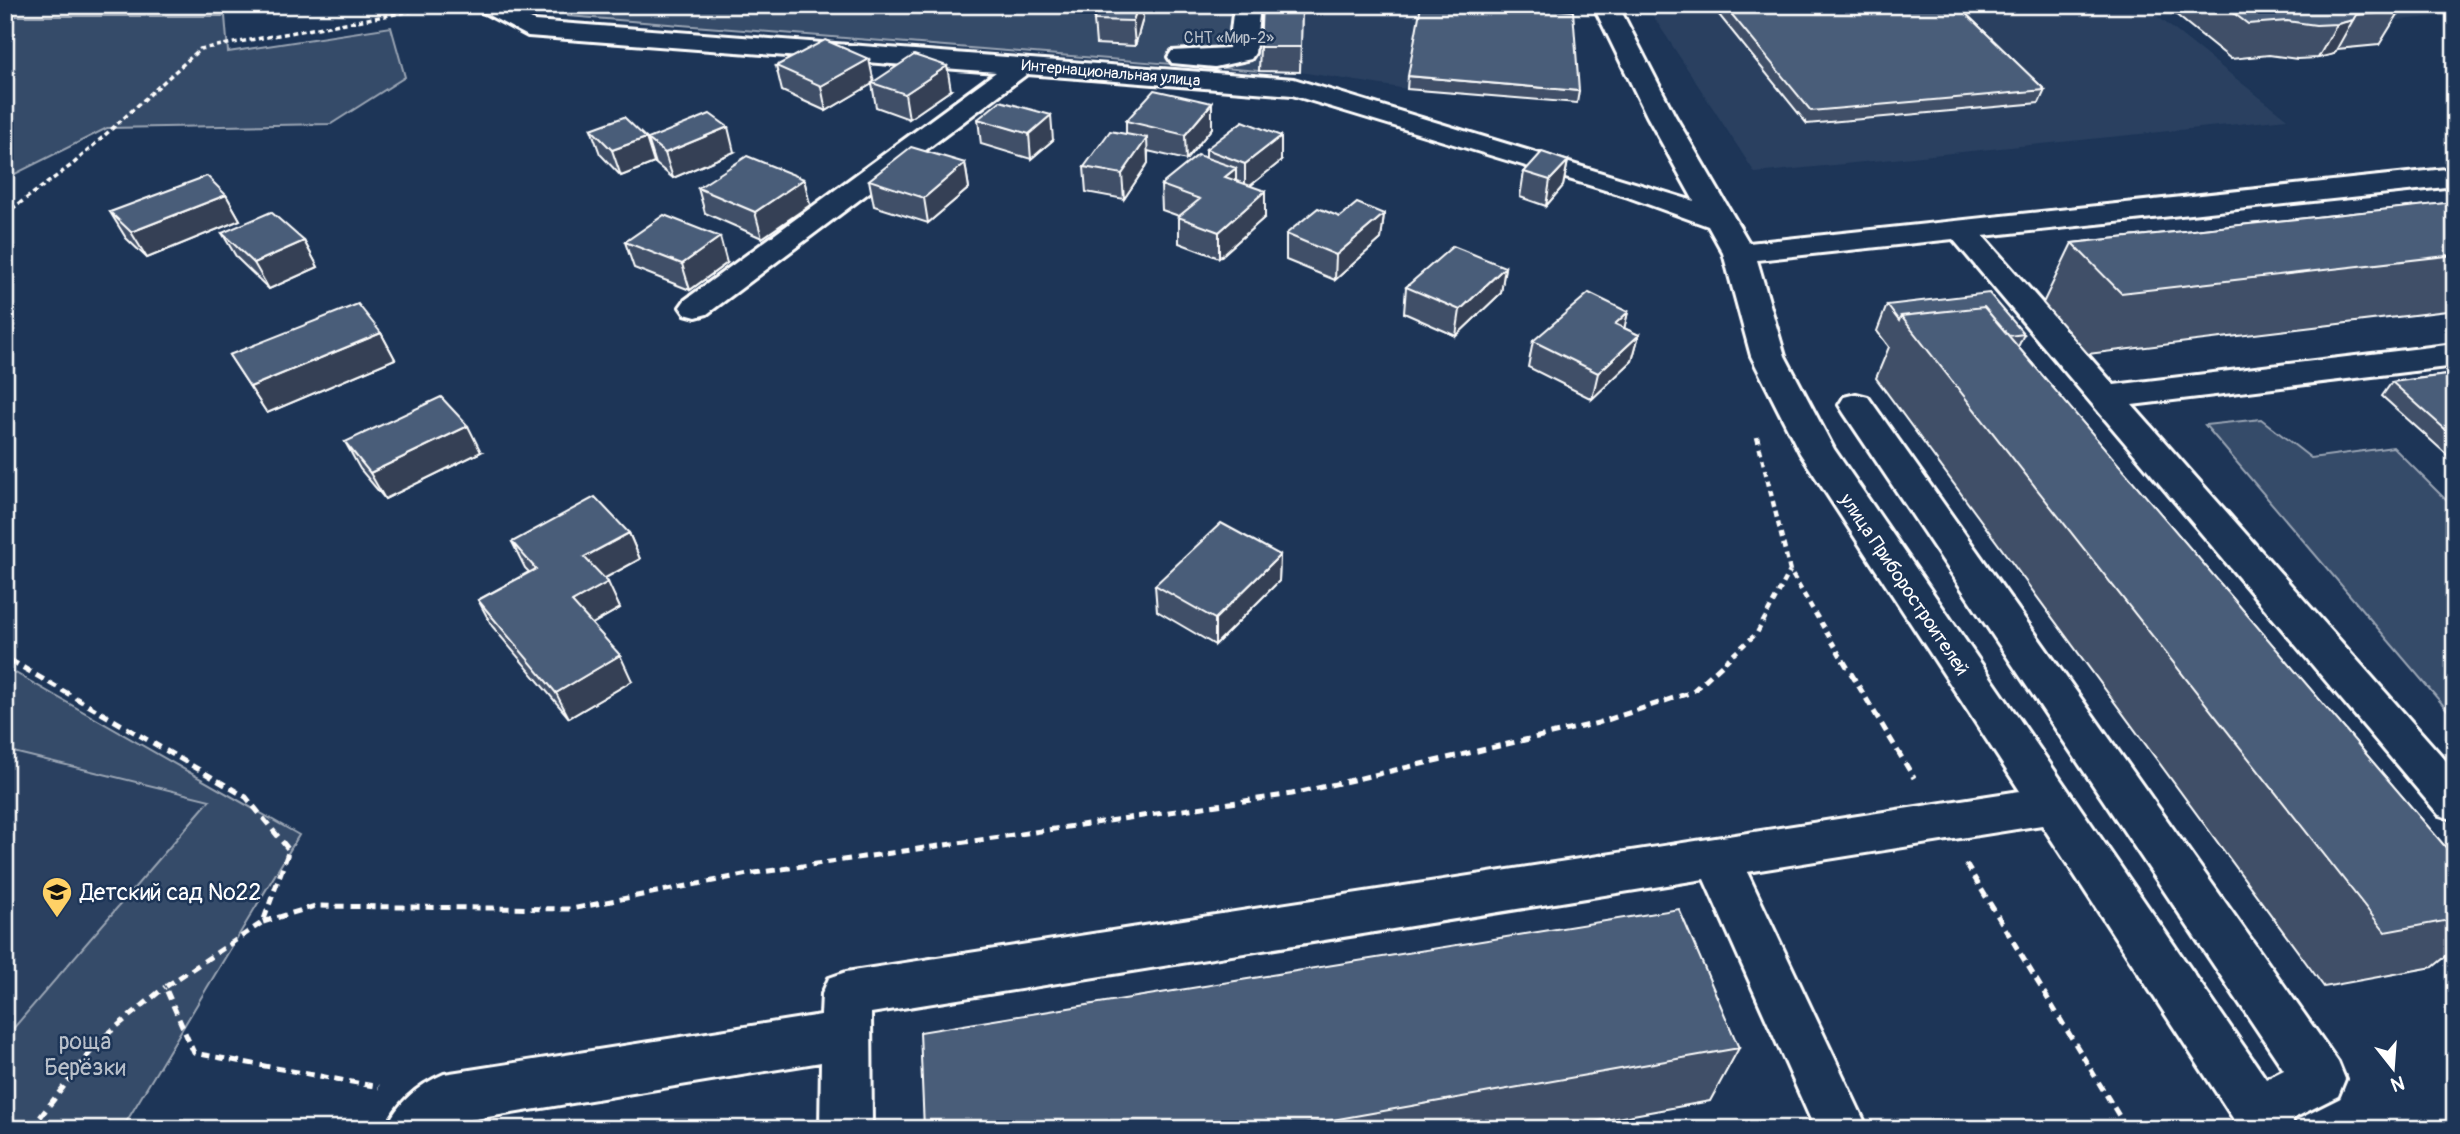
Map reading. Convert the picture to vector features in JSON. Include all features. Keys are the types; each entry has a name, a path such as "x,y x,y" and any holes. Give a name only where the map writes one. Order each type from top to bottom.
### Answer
{"street":[{"name":"Интернациональная улица","path":"488,5 528,28 1024,64 1294,87 1637,191 1730,236"},
{"path":"569,6 592,11 1215,59 1242,53 1247,5"},
{"name":"улица Приборостроителей","path":"1605,5 1661,116 1730,236 1768,356 1818,453 2264,1119"},
{"path":"696,307 1024,64"},
{"path":"1730,236 1960,229 2455,177"},
{"path":"1960,229 2455,802"},
{"path":"2105,397 2455,355"},
{"path":"1856,405 2320,1079 2264,1119"},
{"path":"846,1129 846,994 2051,804"},
{"path":"1717,857 1842,1129"},
{"path":"428,1114 846,1034"}],"path":[{"path":"5,214 73,164 200,49 446,5"},
{"path":"1754,426 1790,570 2127,1129"},
{"path":"31,1129 99,1041 165,987 263,922 315,906 571,909 748,874 1292,794 1598,723 1692,692 1757,633 1790,570"},
{"path":"5,657 246,797 289,850 263,922"},
{"path":"165,987 194,1053 428,1114"}],"shaded area":[{"path":"1264,5 1559,5 1571,24 1407,89 1300,72 1259,71"},
{"path":"1646,5 2143,5 2287,119 1755,173"},
{"path":"2351,5 2455,5 2455,15 2374,22"},
{"name":"Детский сад №22","path":"5,750 211,800 5,1038"}],"green space":[{"name":"СНТ «Мир-2»","path":"561,5 1264,5 1259,71 568,16"},
{"path":"5,16 225,16 228,52 391,27 405,77 331,124 107,128 5,179"},
{"path":"2261,419 2311,458 2393,447 2455,509 2455,719 2205,425"},
{"name":"роща Берёзки","path":"5,667 299,835 122,1129 5,1129 5,1038 210,800 5,750"}],"building":[{"path":"1099,5 1138,5 1133,21 1094,20"},
{"path":"1262,5 1302,5 1301,47 1260,47"},
{"path":"1421,5 1501,5 1573,11 1579,91 1408,76"},
{"path":"1724,5 1957,5 2045,90 1811,111"},
{"path":"2223,5 2391,5 2400,11 2356,15 2353,20 2337,24 2316,25 2287,21 2248,24"},
{"path":"825,40 869,59 821,86 776,66"},
{"path":"914,55 947,66 905,94 872,83"},
{"path":"1154,90 1212,103 1185,135 1126,121"},
{"path":"1000,101 1051,115 1029,134 978,119"},
{"path":"710,114 728,127 665,153 648,139"},
{"path":"624,117 646,138 612,150 591,129"},
{"path":"1243,121 1281,136 1245,164 1206,149"},
{"path":"1110,131 1147,138 1122,174 1084,167"},
{"path":"911,147 965,163 924,198 869,180"},
{"path":"1542,152 1568,161 1550,180 1524,172"},
{"path":"1198,155 1236,168 1225,177 1265,191 1219,232 1178,217 1200,199 1161,185"},
{"path":"747,156 804,179 755,212 698,188"},
{"path":"207,176 226,195 131,232 110,212"},
{"path":"2455,202 2455,255 2121,293 2072,243"},
{"path":"1357,203 1384,214 1336,255 1286,234 1318,208 1340,217"},
{"path":"271,212 304,241 254,263 222,233"},
{"path":"664,215 720,237 682,264 625,242"},
{"path":"1453,246 1505,267 1460,310 1406,287"},
{"path":"1589,293 1628,312 1615,324 1639,335 1598,373 1533,341"},
{"path":"1989,293 2024,334 2009,336 1984,307 1901,316 1899,321 1887,305"},
{"path":"358,304 381,333 250,387 229,355"},
{"path":"1984,307 2455,858 2455,919 2385,932 1901,316"},
{"path":"2455,374 2455,438 2392,382"},
{"path":"441,397 468,426 370,473 345,442"},
{"path":"595,497 629,533 584,557 608,582 572,602 620,655 556,693 478,600 536,569 512,542"},
{"path":"1221,523 1280,555 1215,619 1155,585"},
{"path":"1679,909 1739,1048 1282,1129 924,1129 920,1032"}],"place":[{"name":"Детский сад №22","path":"57,919"}]}
